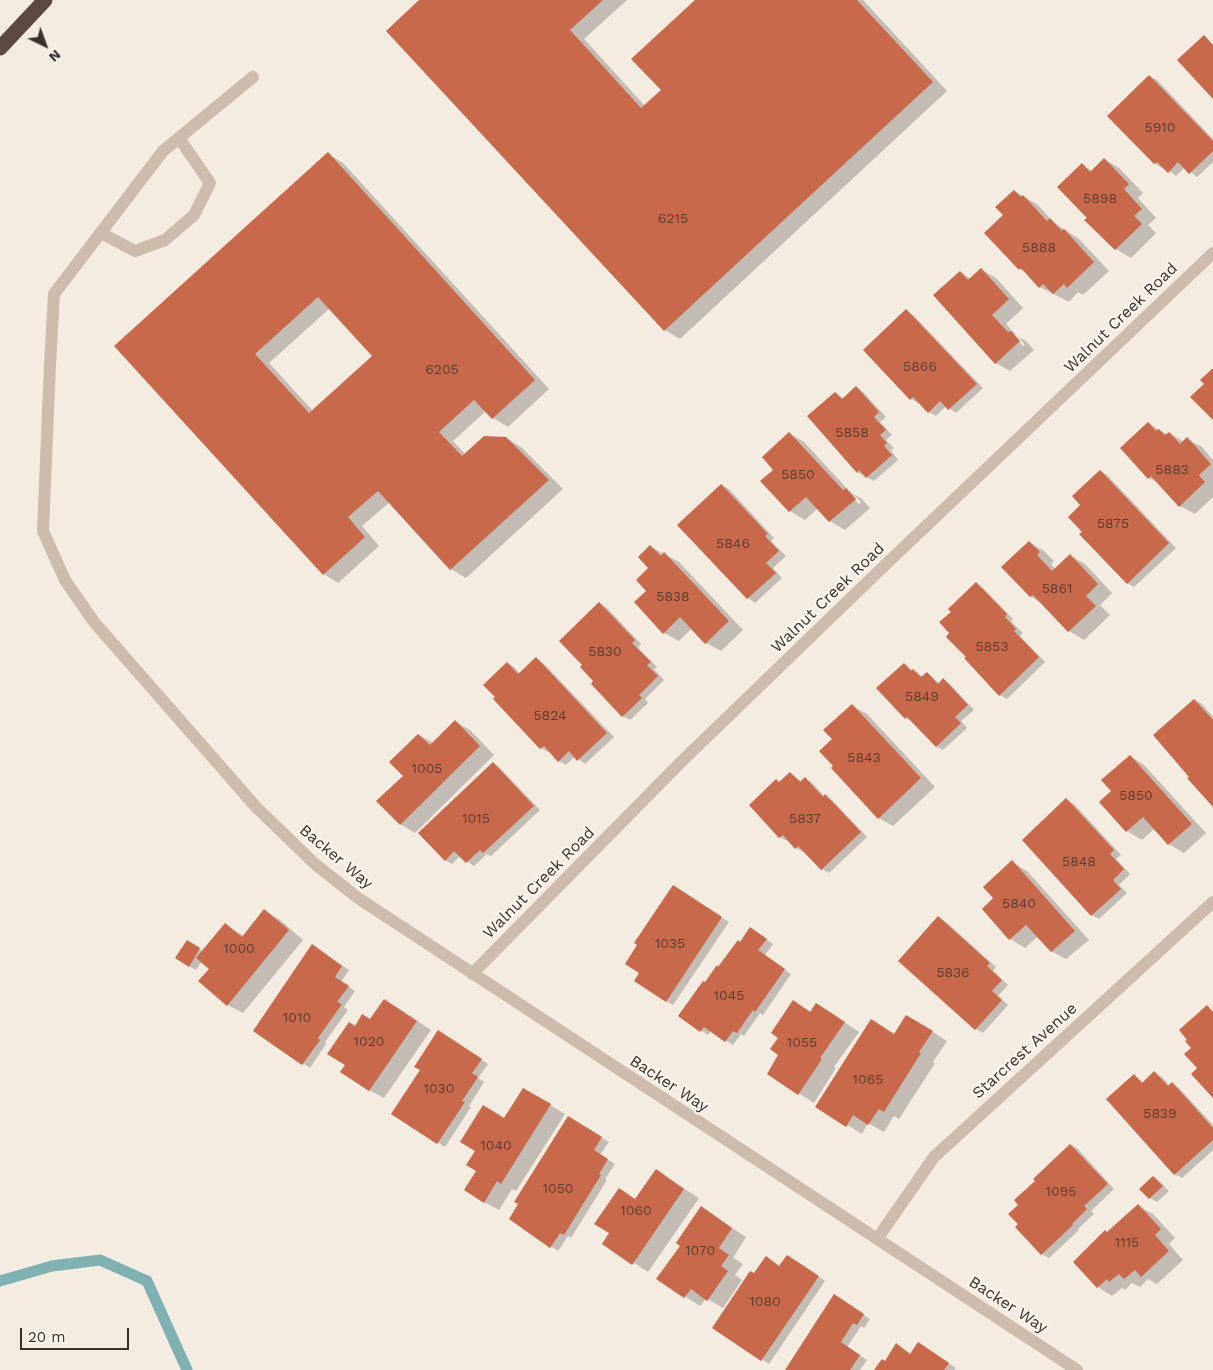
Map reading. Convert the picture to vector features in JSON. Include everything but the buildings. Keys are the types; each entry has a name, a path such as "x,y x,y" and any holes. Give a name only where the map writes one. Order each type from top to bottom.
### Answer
{"highway":[{"path":"0,48 45,0"}],"street":[{"name":"Backer Way","path":"253,77 163,151 54,294 43,531 65,580 94,622 256,807 315,864 358,898 1077,1370"},
{"path":"101,233 136,251 165,240 194,215 210,184 179,138"},
{"name":"Walnut Creek Road","path":"472,974 697,747 889,561 1213,253"},
{"name":"Starcrest Avenue","path":"877,1239 934,1157 1213,902"}],"waterway":[{"path":"0,1281 52,1266 100,1260 147,1281 187,1370"}]}
